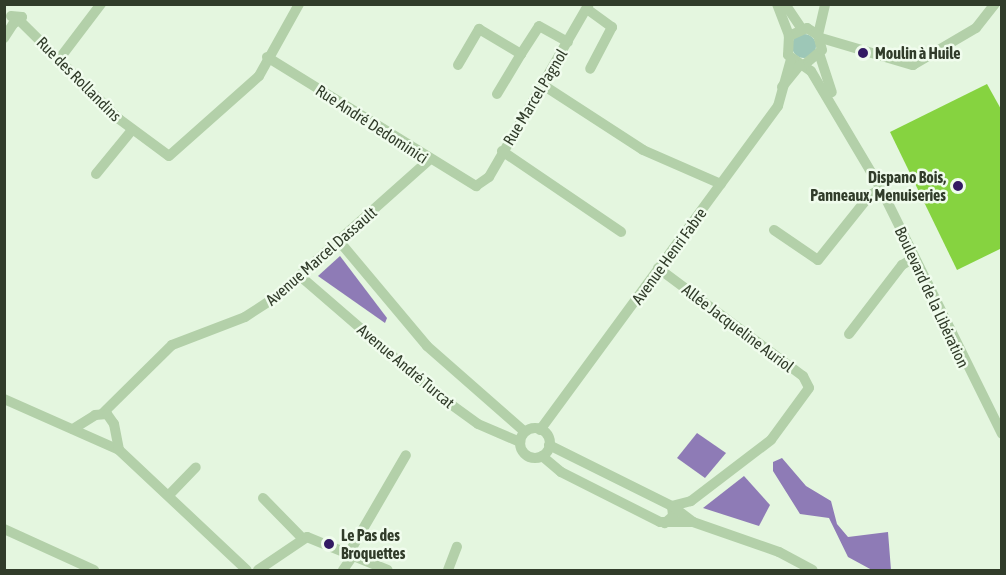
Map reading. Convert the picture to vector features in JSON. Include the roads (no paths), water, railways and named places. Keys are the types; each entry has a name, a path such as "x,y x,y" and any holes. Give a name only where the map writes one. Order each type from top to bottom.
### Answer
{"street":[{"path":"60,58 101,4"},
{"path":"267,57 299,4"},
{"name":"Boulevard de la Libération","path":"777,4 798,63 846,129 881,189 1002,434"},
{"name":"Boulevard de la Libération","path":"785,4 813,33 846,129"},
{"path":"813,33 822,22 825,4"},
{"path":"789,36 813,33 835,46 913,65 976,28 995,4"},
{"path":"588,7 612,27 590,69"},
{"name":"Rue Marcel Pagnol","path":"479,186 543,85 588,7"},
{"path":"4,38 16,15"},
{"name":"Rue des Rollandins","path":"16,15 132,130 173,154 260,76 267,57"},
{"path":"497,94 539,26 568,42"},
{"path":"458,65 479,29 521,54"},
{"path":"798,63 835,46"},
{"name":"Rue André Dedominici","path":"267,57 429,160 479,186"},
{"name":"Avenue Henri Fabre","path":"546,437 550,422 658,268 778,106 782,87 798,63"},
{"path":"543,85 644,150 721,183"},
{"path":"96,174 132,130"},
{"path":"502,151 621,232"},
{"name":"Avenue Marcel Dassault","path":"73,429 119,402 172,345 255,312 300,276 429,160"},
{"path":"774,230 818,260 870,195 881,189"},
{"name":"Avenue André Turcat","path":"339,241 427,346 523,437"},
{"path":"849,334 902,265 914,258"},
{"name":"Allée Jacqueline Auriol","path":"658,268 797,371 809,388 771,440 692,501 672,506"},
{"name":"Avenue André Turcat","path":"300,276 438,395 478,424 523,437"},
{"path":"4,399 119,450 170,494 235,565 247,570"},
{"name":"Avenue Marcel Dassault","path":"119,402 113,420 113,432 119,450"},
{"path":"103,413 113,420"},
{"path":"89,421 96,438"},
{"path":"96,438 113,432"},
{"path":"693,522 665,523 561,472 542,456 529,457 523,437 546,437 672,506 693,522 779,552 813,570"},
{"path":"542,456 546,437"},
{"path":"343,570 406,455"},
{"path":"170,494 196,467"},
{"path":"263,498 302,538 352,554 388,570"},
{"path":"665,523 673,516 672,506"},
{"path":"4,529 94,570"},
{"path":"258,570 302,538"},
{"path":"448,570 457,547"}],"place":[{"name":"Moulin à Huile","path":"863,53"},
{"name":"Dispano Bois, Panneaux, Menuiseries","path":"958,186"},
{"name":"Le Pas des Broquettes","path":"329,544"}]}
